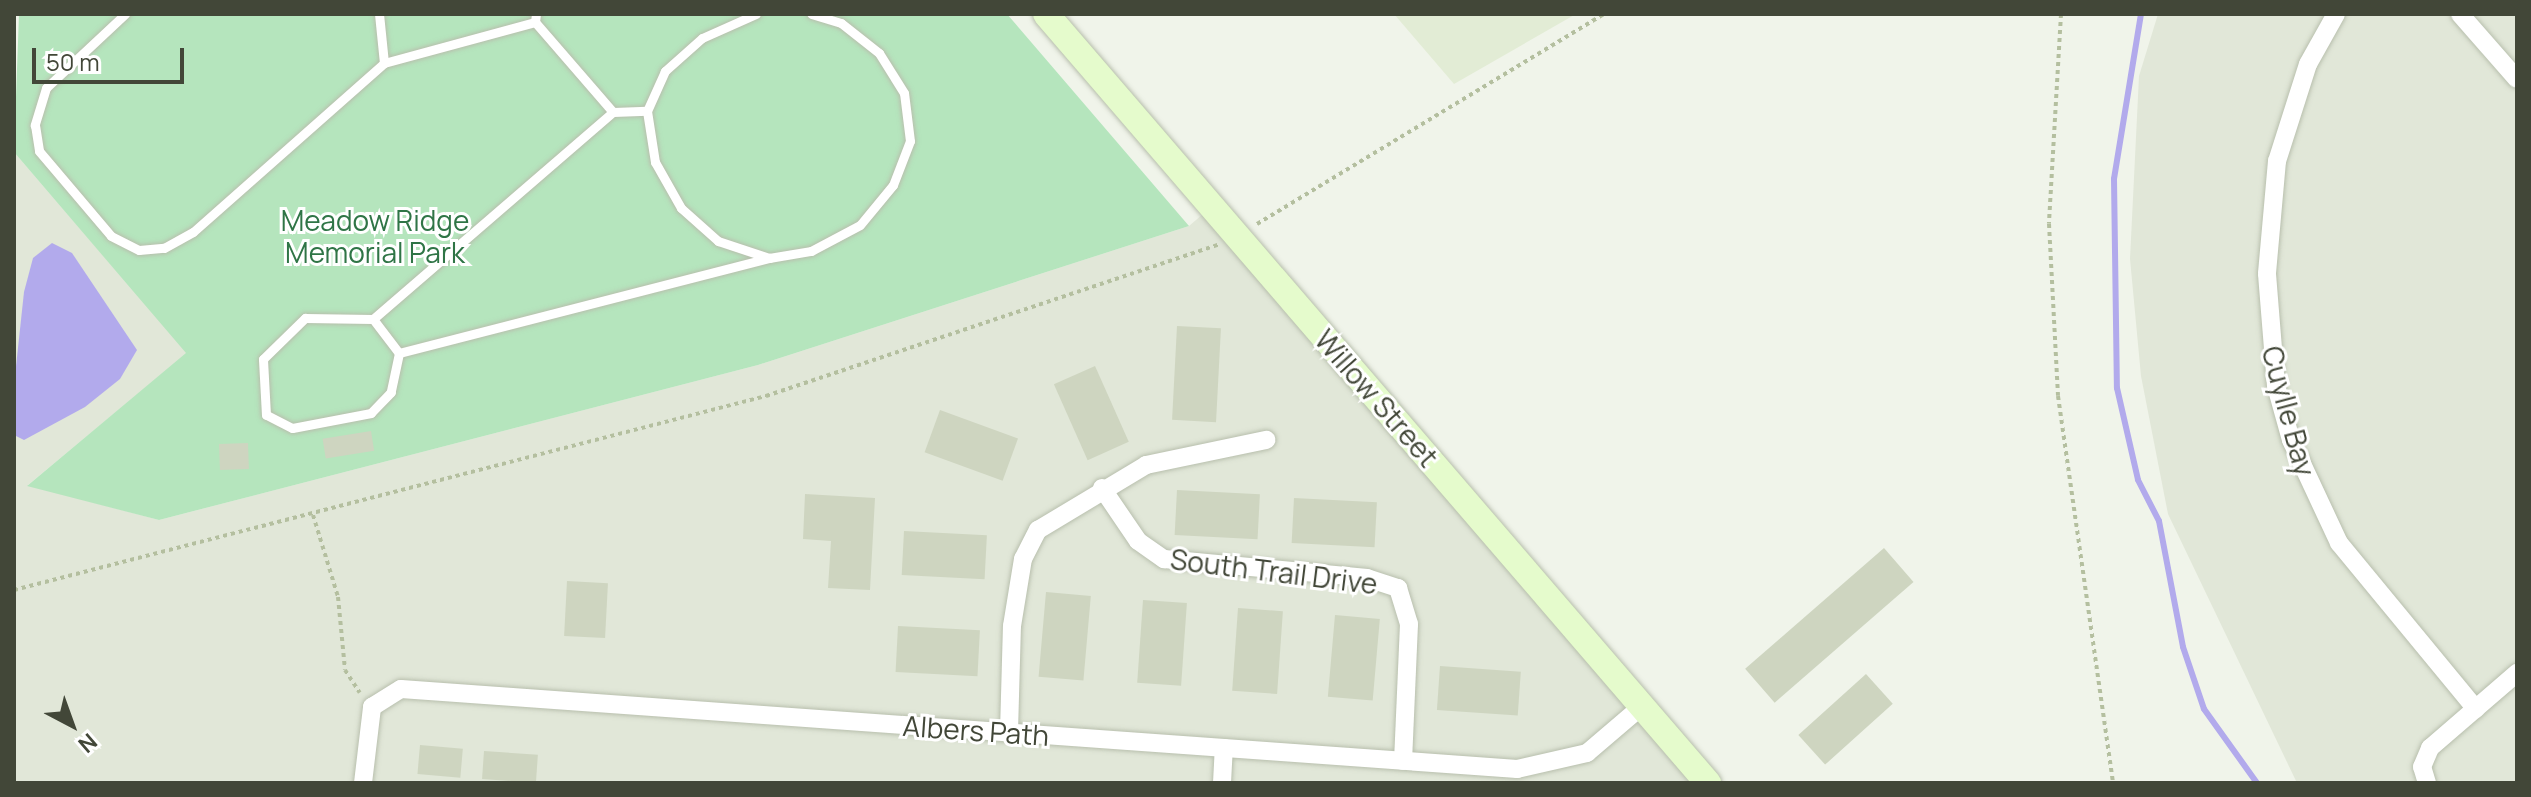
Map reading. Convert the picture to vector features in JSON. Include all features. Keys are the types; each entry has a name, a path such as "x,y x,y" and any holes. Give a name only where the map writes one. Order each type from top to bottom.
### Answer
{"street":[{"name":"Willow Street","path":"1046,14 1708,783"},
{"name":"Cuylle Bay","path":"2336,14 2308,64 2277,161 2267,274 2276,386 2302,466 2339,543 2476,709"},
{"path":"2460,14 2517,79"},
{"path":"1009,732 1023,559 1051,517 1146,465 1266,440"},
{"name":"South Trail Drive","path":"1102,488 1138,541 1164,559 1339,575 1398,588 1409,624 1403,761"},
{"path":"2427,783 2422,767 2430,748 2517,673"},
{"name":"Albers Path","path":"372,707 401,689 1517,769 1565,763 1642,706"},
{"path":"363,783 372,707"},
{"path":"1222,783 1224,748"}],"lane":[{"path":"125,14 46,88 35,125 39,151 111,236 139,250 164,248 193,232 384,63 535,18 613,112"},
{"path":"379,14 384,63"},
{"path":"756,14 702,38 665,71 647,111 655,162 681,208 718,241 769,258"},
{"path":"399,353 769,258 811,251 860,225 893,185 910,141 904,93 879,53 841,23 811,14"},
{"path":"373,319 399,353 391,392 371,413 292,428 266,415 263,359 279,336 305,318 373,319 613,112 647,111"}],"path":[{"path":"14,590 313,514 859,368 1192,259 1236,236 1604,14"},
{"path":"2061,14 2049,224 2058,396 2113,783"},
{"path":"313,514 338,597 345,670 372,707"}],"shaded area":[{"path":"1394,14 1576,14 1454,84"},
{"path":"2158,14 2517,14 2517,783 2297,783 2168,514 2141,376 2130,259 2139,76"},
{"path":"14,152 187,353 28,485 159,520 758,365 1189,226 1203,214 1712,783 14,783"},
{"path":"52,243 72,253 137,350 120,379 85,407 24,440 14,435 14,385 24,292 33,258"}],"green space":[{"name":"Meadow Ridge Memorial Park","path":"19,14 1007,14 1189,226 758,365 159,520 27,486 186,353 14,152"}],"building":[{"path":"1177,326 1221,328 1216,422 1172,420"},
{"path":"1095,366 1129,442 1088,460 1054,384"},
{"path":"940,410 1018,438 1003,481 925,452"},
{"path":"371,431 374,451 326,458 323,439"},
{"path":"248,443 249,469 220,470 219,444"},
{"path":"1177,490 1260,494 1258,539 1175,535"},
{"path":"805,494 875,498 870,590 828,588 831,541 803,539"},
{"path":"1294,498 1377,502 1375,547 1292,543"},
{"path":"904,531 987,535 985,579 902,575"},
{"path":"1884,548 1914,582 1775,703 1745,669"},
{"path":"567,581 608,583 605,638 564,636"},
{"path":"1046,592 1091,596 1083,681 1039,677"},
{"path":"1143,600 1187,603 1181,686 1137,683"},
{"path":"1238,608 1283,611 1277,694 1232,691"},
{"path":"1335,615 1380,619 1373,701 1328,697"},
{"path":"898,626 980,630 977,676 896,672"},
{"path":"1440,666 1521,672 1518,716 1437,710"},
{"path":"1866,674 1893,704 1825,765 1798,735"},
{"path":"420,745 463,749 460,778 417,774"},
{"path":"484,751 538,755 536,783 482,779"}],"waterway":[{"path":"2141,14 2114,179 2117,388 2138,480 2159,521 2183,647 2204,709 2257,783"}]}
